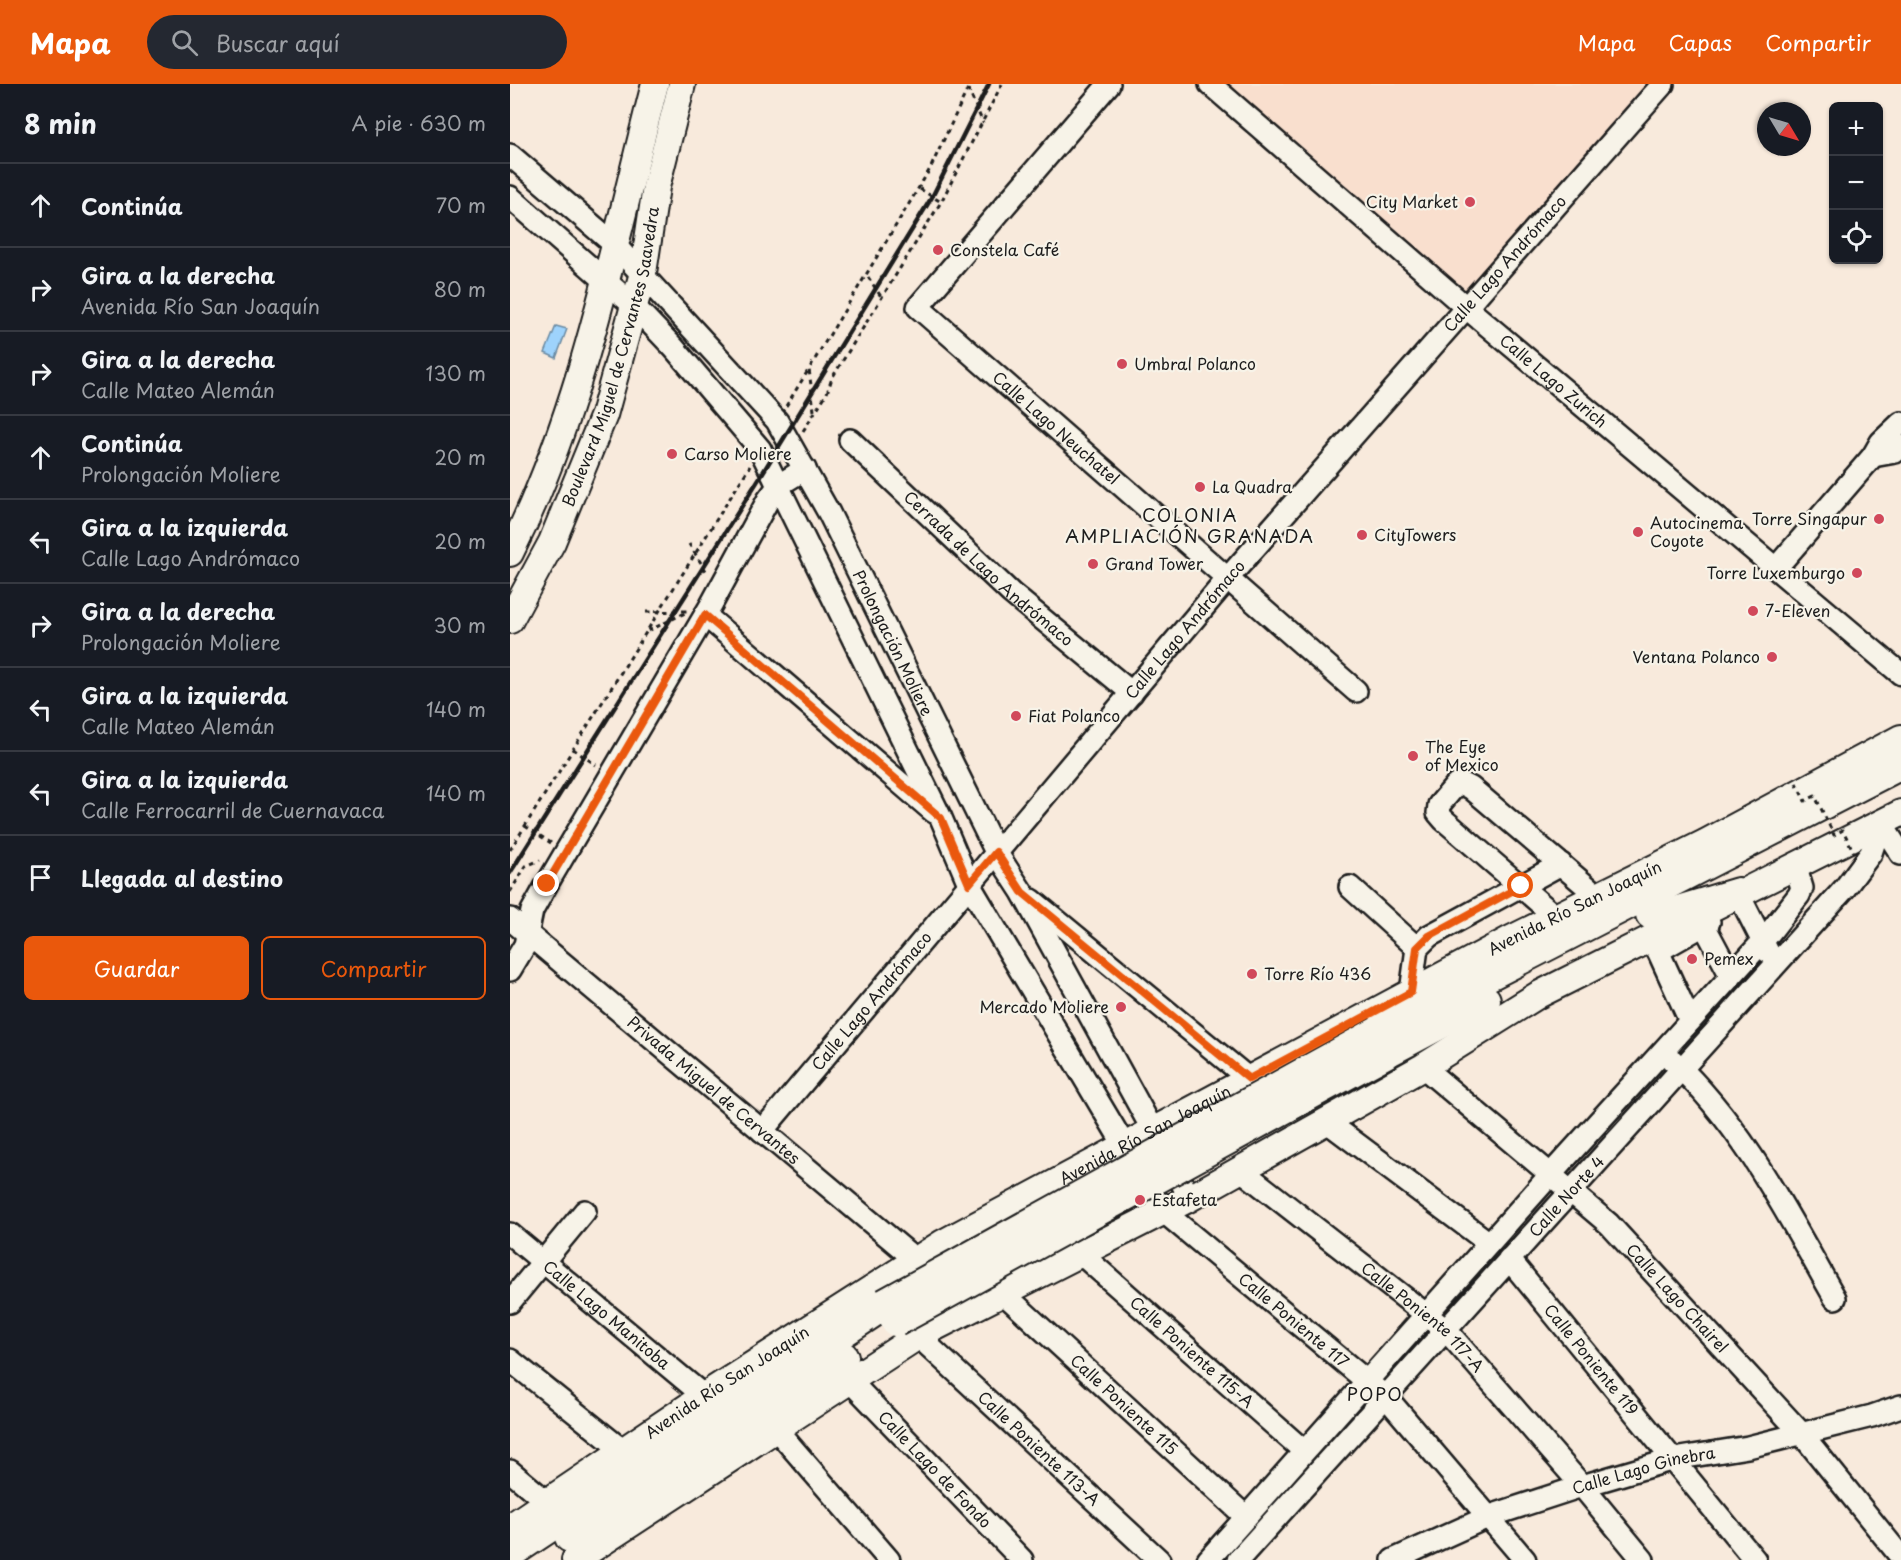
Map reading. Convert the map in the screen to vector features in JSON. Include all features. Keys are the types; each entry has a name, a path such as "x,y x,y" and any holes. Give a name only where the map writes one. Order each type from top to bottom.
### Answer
{"highway":[{"name":"Avenida Río San Joaquín","path":"1651,925 1901,764"},
{"name":"Avenida Río San Joaquín","path":"510,1553 608,1488 1382,1042 1651,925 1901,786"},
{"path":"1651,925 1705,843"},
{"path":"1651,925 1678,911 1741,898"},
{"name":"Avenida Río San Joaquín","path":"535,1560 900,1320"},
{"path":"547,1502 608,1488"},
{"path":"573,1560 644,1490"}],"main road":[{"name":"Boulevard Miguel de Cervantes Saavedra","path":"510,554 572,402 655,84"},
{"name":"Boulevard Miguel de Cervantes Saavedra","path":"510,620 552,542 579,482 604,415 643,273 656,187 682,84"},
{"path":"545,469 579,482"},
{"name":"Avenida Río San Joaquín","path":"510,1527 704,1396 944,1243 1411,992 1705,843 1901,738"},
{"name":"Avenida Río San Joaquín","path":"573,1560 849,1380 900,1320 975,1305 1164,1212 1423,1066 1651,925 1701,919 1795,865 1891,818"},
{"path":"944,1243 959,1257 967,1271 975,1305"}],"street":[{"name":"Calle Lago Neuchatel","path":"1109,84 918,307 1356,692"},
{"name":"Calle Lago Zurich","path":"1210,84 1468,309 1901,674"},
{"name":"Calle Lago Andrómaco","path":"762,1131 1228,579 1468,309 1663,84"},
{"name":"Prolongación Moliere","path":"510,155 614,244 777,421 818,492 996,852 1022,892 1155,1130 1190,1198"},
{"name":"Prolongación Moliere","path":"510,197 605,278 633,305 749,432 790,507 941,818 969,884 1164,1212"},
{"path":"1776,568 1873,456 1881,442 1901,423"},
{"name":"Cerrada de Lago Andrómaco","path":"850,440 1011,593 1132,693"},
{"path":"1873,456 1895,452 1901,446"},
{"path":"510,970 529,934 532,911 697,613 741,550 778,485 806,469"},
{"path":"741,550 775,513 818,492"},
{"path":"697,613 941,818"},
{"path":"1556,917 1438,813 1439,804 1456,785 1463,784 1472,788 1598,896"},
{"path":"1891,818 1901,855"},
{"name":"Calle Norte 4","path":"1238,1560 1774,968 1864,864 1891,818"},
{"path":"1411,992 1417,948 1429,936 1561,864"},
{"name":"Calle Norte 4","path":"1208,1560 1489,1243 1663,1052 1687,1015 1799,895 1802,888 1795,865"},
{"path":"1350,887 1417,948"},
{"path":"1022,892 1249,1079"},
{"path":"1741,898 1761,936 1774,968"},
{"name":"Privada Miguel de Cervantes","path":"510,919 916,1260"},
{"path":"1701,919 1728,971"},
{"path":"1651,925 1687,1015"},
{"path":"1663,1052 1722,1113 1748,1148 1835,1298"},
{"name":"Calle Lago Chairel","path":"1423,1066 1572,1190 1609,1224 1802,1433 1901,1557"},
{"path":"1326,1121 1489,1243"},
{"name":"Calle Poniente 117-A","path":"1241,1170 1446,1330 1582,1486 1643,1560"},
{"path":"510,1302 585,1210"},
{"name":"Calle Poniente 117","path":"1164,1212 1387,1398 1490,1516 1525,1560"},
{"name":"Calle Lago Manitoba","path":"510,1234 704,1396"},
{"name":"Calle Poniente 115-A","path":"1081,1254 1305,1451"},
{"name":"Calle Poniente 119","path":"1509,1259 1755,1560"},
{"name":"Calle Poniente 115","path":"1002,1292 1246,1517"},
{"name":"Calle Poniente 113-A","path":"900,1320 1159,1560"},
{"path":"510,1360 622,1450"},
{"name":"Calle Lago de Fondo","path":"849,1380 1022,1560"},
{"name":"Calle Lago Ginebra","path":"1394,1560 1421,1554 1490,1516 1582,1486 1674,1459 1748,1447 1872,1416 1901,1406"},
{"path":"775,1428 890,1560"},
{"path":"510,1471 547,1502"}],"path":[{"path":"788,404 919,189 942,148 970,84"},
{"path":"804,430 828,393 832,378 941,202 1002,84"},
{"path":"968,89 983,123"},
{"path":"919,189 941,202"},
{"path":"867,276 882,298"},
{"path":"809,369 814,413"},
{"path":"510,850 750,466"},
{"path":"689,544 710,578"},
{"path":"646,612 697,613"},
{"path":"646,632 697,613"},
{"path":"573,750 599,767"},
{"path":"1797,783 1805,801 1815,796 1834,835 1843,830 1854,853"},
{"path":"525,826 552,844"}],"shaded area":[{"path":"1210,84 1651,84 1461,297"}],"water":[{"path":"556,326 567,329 556,358 545,353"}],"railway":[{"path":"510,873 757,482 932,197 989,84"}],"place":[{"name":"City Market","path":"1470,202"},
{"name":"Constela Café","path":"938,250"},
{"name":"Umbral Polanco","path":"1122,364"},
{"name":"Carso Moliere","path":"672,454"},
{"name":"La Quadra","path":"1200,487"},
{"name":"Torre Singapur","path":"1879,519"},
{"name":"Autocinema Coyote","path":"1638,532"},
{"name":"CityTowers","path":"1362,535"},
{"name":"Grand Tower","path":"1093,564"},
{"name":"Torre Luxemburgo","path":"1857,573"},
{"name":"7-Eleven","path":"1753,611"},
{"name":"Ventana Polanco","path":"1772,657"},
{"name":"Fiat Polanco","path":"1016,716"},
{"name":"The Eye of Mexico","path":"1413,756"},
{"name":"Pemex","path":"1692,959"},
{"name":"Torre Río 436","path":"1252,974"},
{"name":"Mercado Moliere","path":"1121,1007"},
{"name":"Estafeta","path":"1140,1200"}],"district":[{"name":"COLONIA AMPLIACIÓN GRANADA","path":"1190,526"},
{"name":"POPO","path":"1375,1395"}],"route":[{"path":"547,884 633,734 705,615 941,818 969,884 996,852 1022,892 1249,1079 1411,992 1417,948 1429,936 1521,886"}]}
